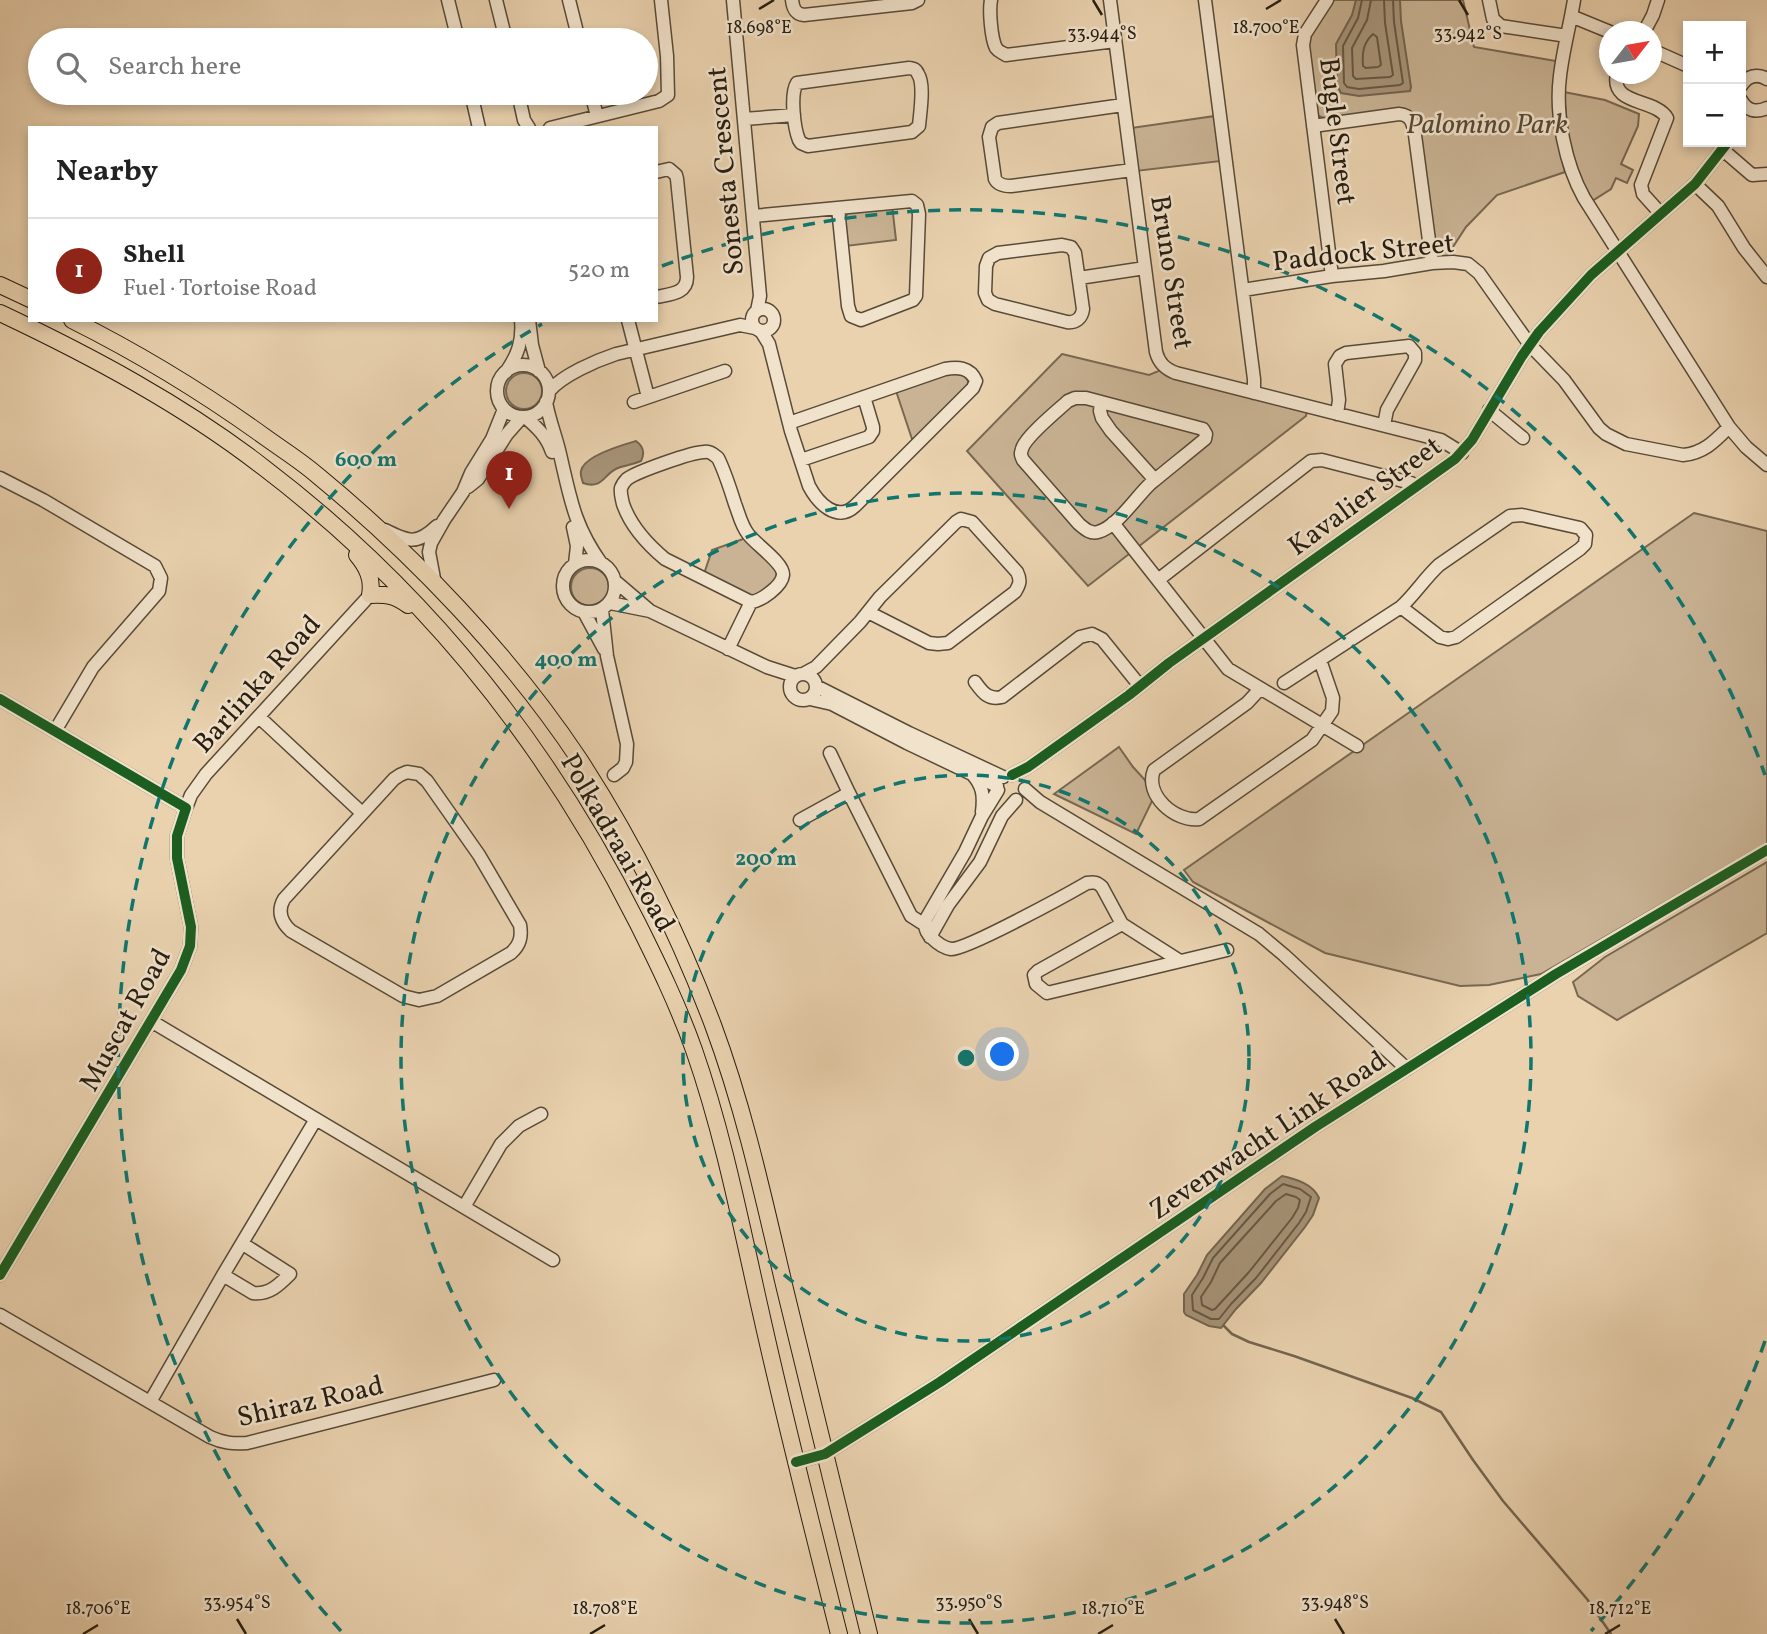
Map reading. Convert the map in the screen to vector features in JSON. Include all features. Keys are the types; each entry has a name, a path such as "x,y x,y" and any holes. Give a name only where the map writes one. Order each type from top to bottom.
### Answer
{"main road":[{"path":"0,285 28,298"},
{"name":"Polkadraai Road","path":"0,313 171,405 262,466 304,500 373,561 458,650 510,715 575,810 620,888 677,1004 715,1114 839,1634"},
{"name":"Polkadraai Road","path":"76,322 127,349 219,405 315,473 370,521 435,584 515,673 579,760 620,826 644,870 694,977 714,1027 742,1113 869,1634"},
{"path":"304,500 359,557 371,580 370,596 390,594 400,598 436,634 458,650"}],"street":[{"path":"448,0 455,28"},
{"path":"496,0 503,28"},
{"path":"569,0 576,28"},
{"path":"658,101 668,95 661,0"},
{"name":"Sonesta Crescent","path":"733,0 760,320 809,486 831,511 838,514 850,511 973,388 976,381 973,374 966,370 945,369 864,397"},
{"path":"792,0 794,9 804,16 912,3 918,0"},
{"path":"991,0 989,9 995,43 997,50 1006,55 1115,41"},
{"name":"Bruno Street","path":"1110,0 1156,352 1161,364 1176,373 1441,440 1462,453"},
{"path":"1205,0 1254,393"},
{"name":"Bugle Street","path":"1327,0 1303,40 1332,275"},
{"path":"1489,0 1493,19 1501,26 1567,36"},
{"path":"1574,0 1559,79 1559,104 1566,152 1577,186 1729,427 1767,466"},
{"path":"1650,21 1658,0"},
{"path":"1571,16 1599,28"},
{"path":"1662,55 1683,64"},
{"path":"909,68 919,75 919,126 912,132 808,146 801,143 797,137 794,115 794,90 795,85 800,82 909,68"},
{"path":"1742,84 1750,77 1766,77"},
{"path":"1616,84 1621,92 1663,112 1667,118 1641,185 1643,194 1661,214"},
{"path":"474,105 479,126"},
{"path":"521,105 528,126"},
{"path":"594,105 597,116"},
{"path":"558,126 642,105"},
{"path":"1123,105 998,123 990,130 990,147 995,179 1006,186 1132,170"},
{"path":"1746,109 1760,111 1767,108"},
{"path":"1313,126 1399,114 1410,118 1416,135 1432,263"},
{"path":"744,120 794,115"},
{"name":"Kavalier Street","path":"1012,787 1028,767 1462,453 1539,332 1591,275 1695,184 1724,147"},
{"path":"1726,147 1752,176 1767,174"},
{"path":"658,172 670,169 677,179 687,276 687,283 678,293 658,297"},
{"path":"1695,184 1718,206 1744,248 1767,277"},
{"path":"753,216 908,200 914,202 919,214 916,296 913,300 861,320 851,316 838,208"},
{"path":"1068,246 1075,253 1079,278 1082,312 1077,320 1070,323 995,304 985,293 987,262 998,253 1068,246"},
{"name":"Paddock Street","path":"1243,290 1332,275 1461,262 1473,267 1530,345 1563,380 1606,434 1626,444 1675,454 1690,454 1711,445 1729,427"},
{"path":"1079,278 1145,268"},
{"path":"506,372 519,366 533,368 555,377 571,374 604,358 760,320"},
{"path":"521,322 517,354 499,381 497,390 498,399 504,409 515,416 534,415 571,374"},
{"path":"529,322 532,345 548,397 550,420 572,506 585,540 615,580 650,611 766,667 809,676 1041,803 1259,934 1407,1069"},
{"path":"629,322 648,397"},
{"path":"1337,414 1339,400 1334,367 1340,356 1409,346 1415,353 1415,360 1387,410 1384,425"},
{"path":"634,402 725,371"},
{"path":"789,423 864,397 873,427 869,437 801,460"},
{"path":"1075,398 1101,402 1203,429 1206,434 1205,439 1156,480 1113,523 1096,533 1079,524 1020,454 1022,446 1068,401 1075,398"},
{"path":"1101,402 1102,418 1111,431 1156,480"},
{"path":"435,584 429,552 431,543 492,439 504,409"},
{"path":"1489,410 1523,438"},
{"path":"463,492 478,479 507,434 524,417"},
{"path":"524,417 543,433 551,450 575,535 575,564 563,584 564,593 572,606 590,613 606,606 650,611"},
{"path":"728,649 751,602 768,594 782,579 782,572 743,527 718,458 710,452 697,453 647,470 626,481 621,493 627,517 653,549 665,559 751,602"},
{"path":"1158,580 1311,461 1322,460 1411,483 1415,487"},
{"path":"0,478 38,497 155,566 161,578 159,591 93,667 55,731"},
{"path":"1284,683 1401,607 1439,565 1510,516 1522,515 1580,528 1586,535 1585,544 1580,549 1452,639 1440,637 1401,607"},
{"path":"789,688 792,679 809,676 880,597 961,519 972,522 1017,572 1020,579 1015,592 948,643 929,643 868,612"},
{"path":"370,521 400,538 416,540 427,536 444,520"},
{"path":"1113,523 1228,669 1357,746"},
{"path":"575,564 588,560 601,563"},
{"path":"614,775 626,762 627,744 607,656 606,606 615,590 615,580"},
{"name":"Barlinka Road","path":"186,808 198,784 370,596"},
{"path":"584,612 607,656"},
{"path":"975,682 986,695 1002,697 1080,637 1092,634 1102,639 1140,686"},
{"path":"1260,689 1247,703 1154,770 1152,781 1164,807 1188,819 1202,817 1312,740 1332,712 1334,704 1320,660"},
{"path":"766,667 789,688 795,699 832,704 907,743 1012,787"},
{"path":"809,676 813,695 810,699"},
{"path":"0,699 186,808"},
{"path":"259,717 362,813"},
{"path":"831,753 911,916 945,947 955,949 995,932 1093,882 1102,887 1122,924 1180,961"},
{"path":"407,772 419,774 479,855 520,925 521,938 516,948 437,996 419,1000 403,996 291,931 280,915 280,906 284,899 362,813 394,779 407,772"},
{"path":"927,931 926,919 965,852 982,816 982,787 971,772"},
{"path":"982,816 1012,787"},
{"path":"927,931 980,862 1002,816 1012,787"},
{"path":"800,820 849,793"},
{"name":"Muscat Road","path":"0,1275 181,970 190,946 191,927 177,858 177,836 186,808"},
{"name":"Zevenwacht Link Road","path":"796,1462 825,1454 940,1382 1315,1127 1556,974 1767,850"},
{"path":"1122,924 1038,971 1034,975 1036,984 1047,993 1227,950"},
{"path":"151,1021 553,1260"},
{"path":"464,1207 501,1144 519,1126 541,1114"},
{"path":"150,1402 316,1119"},
{"path":"223,1275 258,1294 273,1289 290,1275 243,1244"},
{"name":"Shiraz Road","path":"0,1315 223,1443 247,1443 494,1380"}],"green space":[{"name":"Palomino Park","path":"1332,0 1463,0 1474,47 1556,61 1561,156 1565,172 1497,195 1466,227 1451,250 1450,258 1440,257 1436,252 1416,120 1326,119 1317,113 1307,39"},
{"name":"Palomino Park","path":"1564,92 1605,100 1639,114 1638,126 1621,164 1633,170 1627,183 1616,178 1611,189 1592,201 1581,182 1568,138"},
{"path":"1215,116 1221,161 1136,171 1131,128"},
{"path":"892,205 896,240 846,246 844,218 849,212"},
{"path":"1062,354 1149,375 1161,370 1307,411 1306,416 1088,586 967,451"},
{"path":"524,373 537,378 542,391 537,404 524,409 511,404 506,391 511,378"},
{"path":"949,373 964,375 968,386 913,442 896,391"},
{"path":"1694,513 1767,531 1767,843 1541,974 1489,985 1460,986 1325,953 1193,882 1184,870"},
{"path":"746,538 774,567 777,574 775,581 753,598 704,574 712,550"},
{"path":"590,568 603,574 609,587 603,600 590,606 577,600 571,587 577,574"},
{"path":"1119,747 1145,780 1153,799 1136,834 1054,794"},
{"path":"1767,862 1767,933 1617,1020 1578,996 1573,982 1605,957"}],"water":[{"path":"1356,0 1400,0 1410,91 1359,96 1341,93 1337,85 1336,44 1352,15"},
{"path":"636,441 643,450 641,461 613,470 599,483 583,483 581,471 588,461 604,452"},
{"path":"1282,1176 1308,1186 1319,1198 1305,1227 1221,1328 1209,1326 1186,1315 1184,1294 1207,1255 1265,1189"}],"waterway":[{"path":"1224,1326 1232,1334 1249,1342 1412,1398 1441,1412 1503,1501 1587,1599 1611,1634"}],"cycle path":[{"path":"1012,775 1028,767 1129,695 1169,663 1455,459 1472,440 1539,332 1591,275 1695,184 1724,147"},
{"path":"0,699 186,808 177,836 177,858 191,927 190,946 181,970 0,1275"},
{"path":"796,1462 825,1454 940,1382 1315,1127 1556,974 1767,850"}],"place":[{"name":"Shell","path":"509,509"}]}
